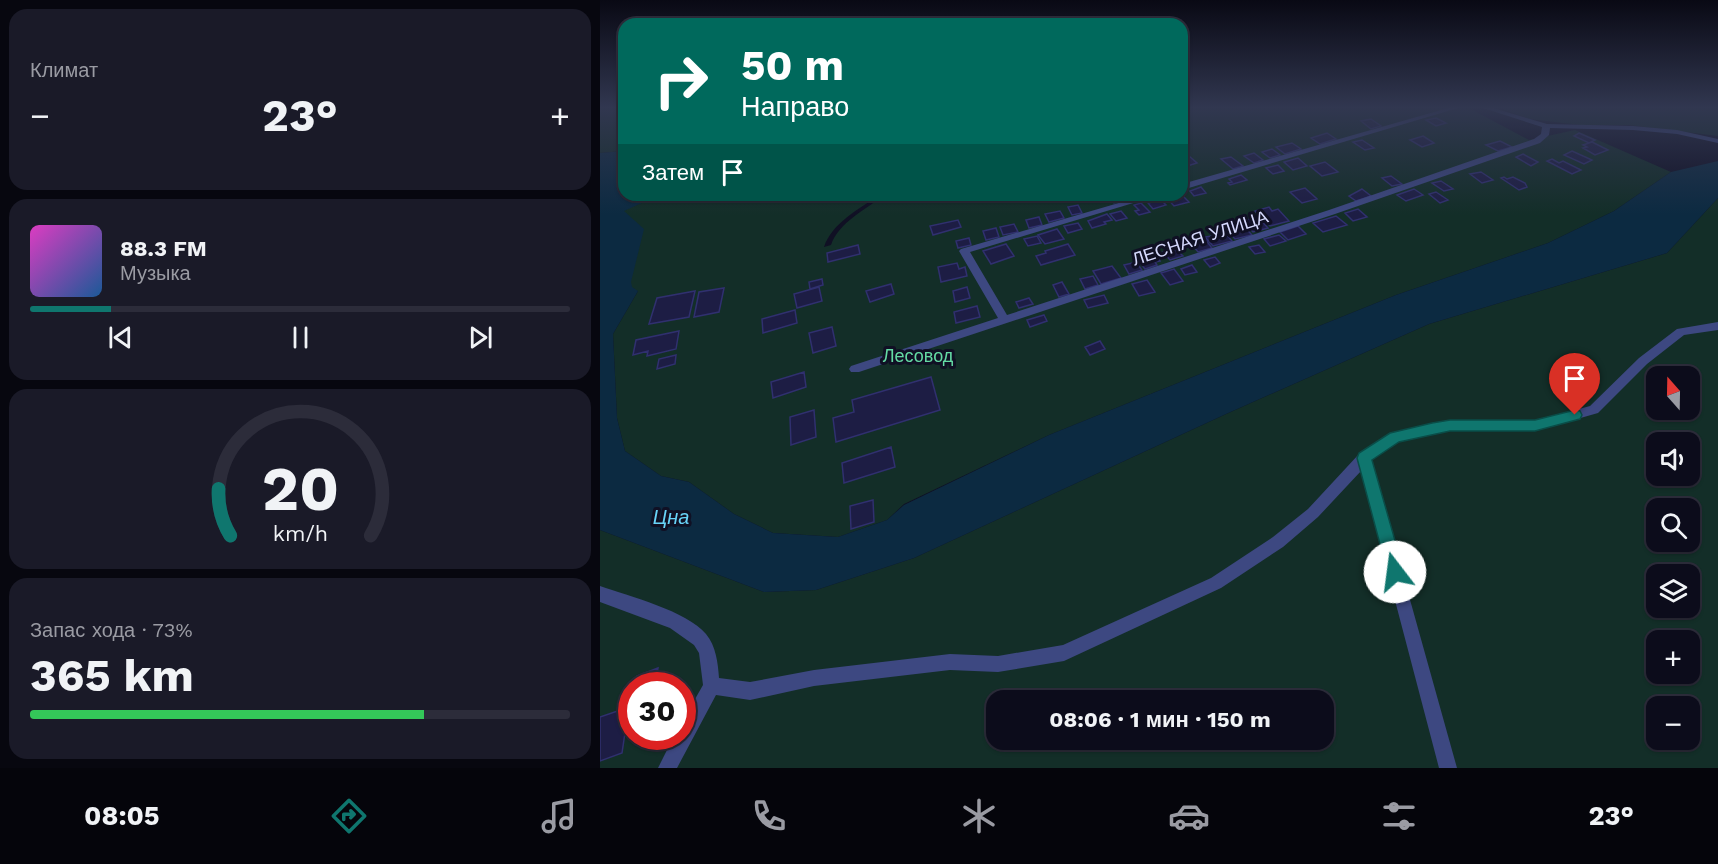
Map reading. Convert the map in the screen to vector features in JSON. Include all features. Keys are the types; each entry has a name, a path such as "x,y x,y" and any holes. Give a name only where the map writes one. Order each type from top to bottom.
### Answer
{"street":[{"path":"1188,186 1332,144"},
{"name":"ЛЕСНАЯ УЛИЦА","path":"855,369 1005,321 1529,144"},
{"path":"1005,321 964,252 1136,201"},
{"path":"712,686 750,691 814,678 950,662 998,664 1064,653 1216,583 1278,542 1313,513 1364,458 1395,437 1450,426 1535,426 1594,410 1643,361 1681,332 1718,326"},
{"path":"1364,458 1448,768"},
{"path":"600,594 671,618 706,646 712,686 667,768"}],"green space":[{"path":"600,144 618,144 618,152 600,153"},
{"name":"Лесовод","path":"1188,144 1607,144 1671,172 1614,211 1548,243 1396,295 1049,435 904,504 887,520 838,537 773,533 734,514 689,482 661,476 625,451 617,418 613,334 638,291 626,293 600,216 634,201 870,201 833,231 824,247 831,245 840,229 876,201 1188,201"},
{"path":"1718,198 1718,768 600,768 600,530 764,592 816,590 914,558 1226,414 1429,324 1667,253"}],"water":[{"name":"Цна","path":"618,152 618,201 646,201 624,211 644,229 631,282 632,287 638,291 613,334 617,418 625,451 661,476 689,482 734,514 773,533 838,537 887,520 904,505 1049,435 1396,295 1548,243 1614,211 1671,172 1718,161 1718,198 1667,253 1429,324 1226,414 914,558 816,590 764,592 600,530 600,153"}],"building":[{"path":"1293,144 1301,149 1285,154 1276,147"},
{"path":"1356,144 1368,144 1374,148 1365,150"},
{"path":"1417,144 1431,144 1422,147"},
{"path":"1506,144 1512,147 1498,151 1486,145"},
{"path":"1596,144 1608,150 1595,155 1583,148 1587,147 1583,145"},
{"path":"1272,149 1280,155 1270,158 1262,152"},
{"path":"1572,151 1592,160 1584,164 1564,155"},
{"path":"1254,153 1263,160 1254,163 1244,156"},
{"path":"1523,154 1538,162 1531,166 1516,157"},
{"path":"1189,156 1197,163 1188,166"},
{"path":"1231,157 1243,166 1233,169 1221,159"},
{"path":"1298,158 1307,166 1293,170 1284,162"},
{"path":"1552,159 1559,163 1563,161 1581,170 1572,174 1547,161"},
{"path":"1325,162 1338,172 1322,176 1310,166"},
{"path":"1278,165 1284,171 1273,174 1266,168"},
{"path":"1481,172 1493,180 1482,183 1470,174"},
{"path":"1241,175 1247,180 1230,185 1228,183 1232,182 1229,179"},
{"path":"1391,176 1402,184 1392,186 1382,178"},
{"path":"1513,177 1525,183 1527,187 1519,190 1501,178 1507,179"},
{"path":"1441,181 1453,189 1444,191 1432,183"},
{"path":"1201,187 1206,193 1194,196 1190,191"},
{"path":"1305,188 1317,199 1302,203 1290,192"},
{"path":"1362,189 1371,196 1356,201 1349,196"},
{"path":"1414,189 1423,195 1406,201 1397,195"},
{"path":"1436,192 1448,200 1440,203 1429,194"},
{"path":"1162,201 1166,205 1153,209 1148,203"},
{"path":"1170,201 1189,202 1174,206"},
{"path":"1141,203 1150,212 1139,215 1135,211 1139,210 1134,205"},
{"path":"1078,205 1082,213 1072,215 1068,207"},
{"path":"1269,207 1272,211 1278,209 1289,221 1270,226 1255,211"},
{"path":"1358,209 1367,217 1353,221 1345,213"},
{"path":"1060,211 1064,218 1049,222 1045,214"},
{"path":"1121,211 1127,218 1116,221 1110,214"},
{"path":"1107,214 1112,220 1092,228 1088,221"},
{"path":"1336,216 1347,225 1323,232 1313,223"},
{"path":"1039,217 1042,225 1029,228 1026,220"},
{"path":"1258,217 1268,228 1253,232 1243,221"},
{"path":"958,220 961,227 933,235 930,226"},
{"path":"1078,223 1082,229 1068,233 1064,226"},
{"path":"1241,223 1252,235 1235,239 1228,231 1232,230 1229,227"},
{"path":"1014,224 1018,232 1003,235 1000,227"},
{"path":"1298,226 1306,234 1288,240 1280,232"},
{"path":"996,228 999,237 986,240 983,231"},
{"path":"1057,229 1064,239 1045,244 1038,235"},
{"path":"1226,234 1232,241 1213,246 1205,237"},
{"path":"1279,235 1286,241 1270,246 1264,239"},
{"path":"1037,236 1041,243 1028,246 1024,239"},
{"path":"969,238 971,245 958,248 956,241"},
{"path":"1204,238 1212,248 1198,252 1190,242"},
{"path":"1006,244 1014,256 991,264 983,251"},
{"path":"1068,244 1075,255 1041,265 1036,256"},
{"path":"858,245 860,254 828,262 827,253"},
{"path":"1259,245 1265,252 1255,254 1249,247"},
{"path":"1169,250 1171,252 1177,250 1183,256 1170,260 1163,252"},
{"path":"1155,254 1160,261 1155,262 1157,265 1145,269 1138,260"},
{"path":"1215,257 1220,263 1210,267 1204,260"},
{"path":"1136,262 1142,270 1129,274 1124,265"},
{"path":"957,263 959,269 965,267 967,276 941,282 938,267"},
{"path":"1192,265 1197,272 1185,275 1181,269"},
{"path":"1112,266 1121,278 1101,284 1093,271"},
{"path":"1174,269 1183,281 1170,285 1161,273"},
{"path":"1093,276 1098,285 1085,289 1080,279"},
{"path":"822,279 823,285 810,289 809,282"},
{"path":"1147,280 1155,292 1139,296 1132,284"},
{"path":"1062,282 1069,294 1059,297 1053,285"},
{"path":"891,284 894,294 870,302 866,291"},
{"path":"819,287 822,301 797,308 794,294"},
{"path":"967,287 970,298 955,302 953,291"},
{"path":"724,288 719,312 694,317 699,292"},
{"path":"695,291 689,317 649,324 657,298"},
{"path":"1104,295 1108,303 1088,308 1084,300"},
{"path":"1029,298 1033,304 1019,308 1016,302"},
{"path":"977,306 980,317 956,323 954,312"},
{"path":"795,310 797,323 763,333 762,319"},
{"path":"1044,315 1047,321 1030,327 1027,320"},
{"path":"832,327 836,346 813,353 809,333"},
{"path":"679,331 676,349 647,356 648,351 633,355 636,340"},
{"path":"1100,341 1105,349 1090,355 1085,347"},
{"path":"676,355 675,364 657,369 659,359"},
{"path":"804,372 806,387 773,398 771,382"},
{"path":"931,377 940,410 836,442 833,418 854,412 852,400"},
{"path":"814,410 816,437 791,445 790,417"},
{"path":"891,447 895,467 844,483 842,463"},
{"path":"873,500 874,522 851,529 850,506"},
{"path":"618,711 618,750 622,750 622,753 600,761 600,717"}],"route":[{"path":"1395,572 1364,458 1395,437 1432,429 1450,426 1535,426 1575,415"}]}
